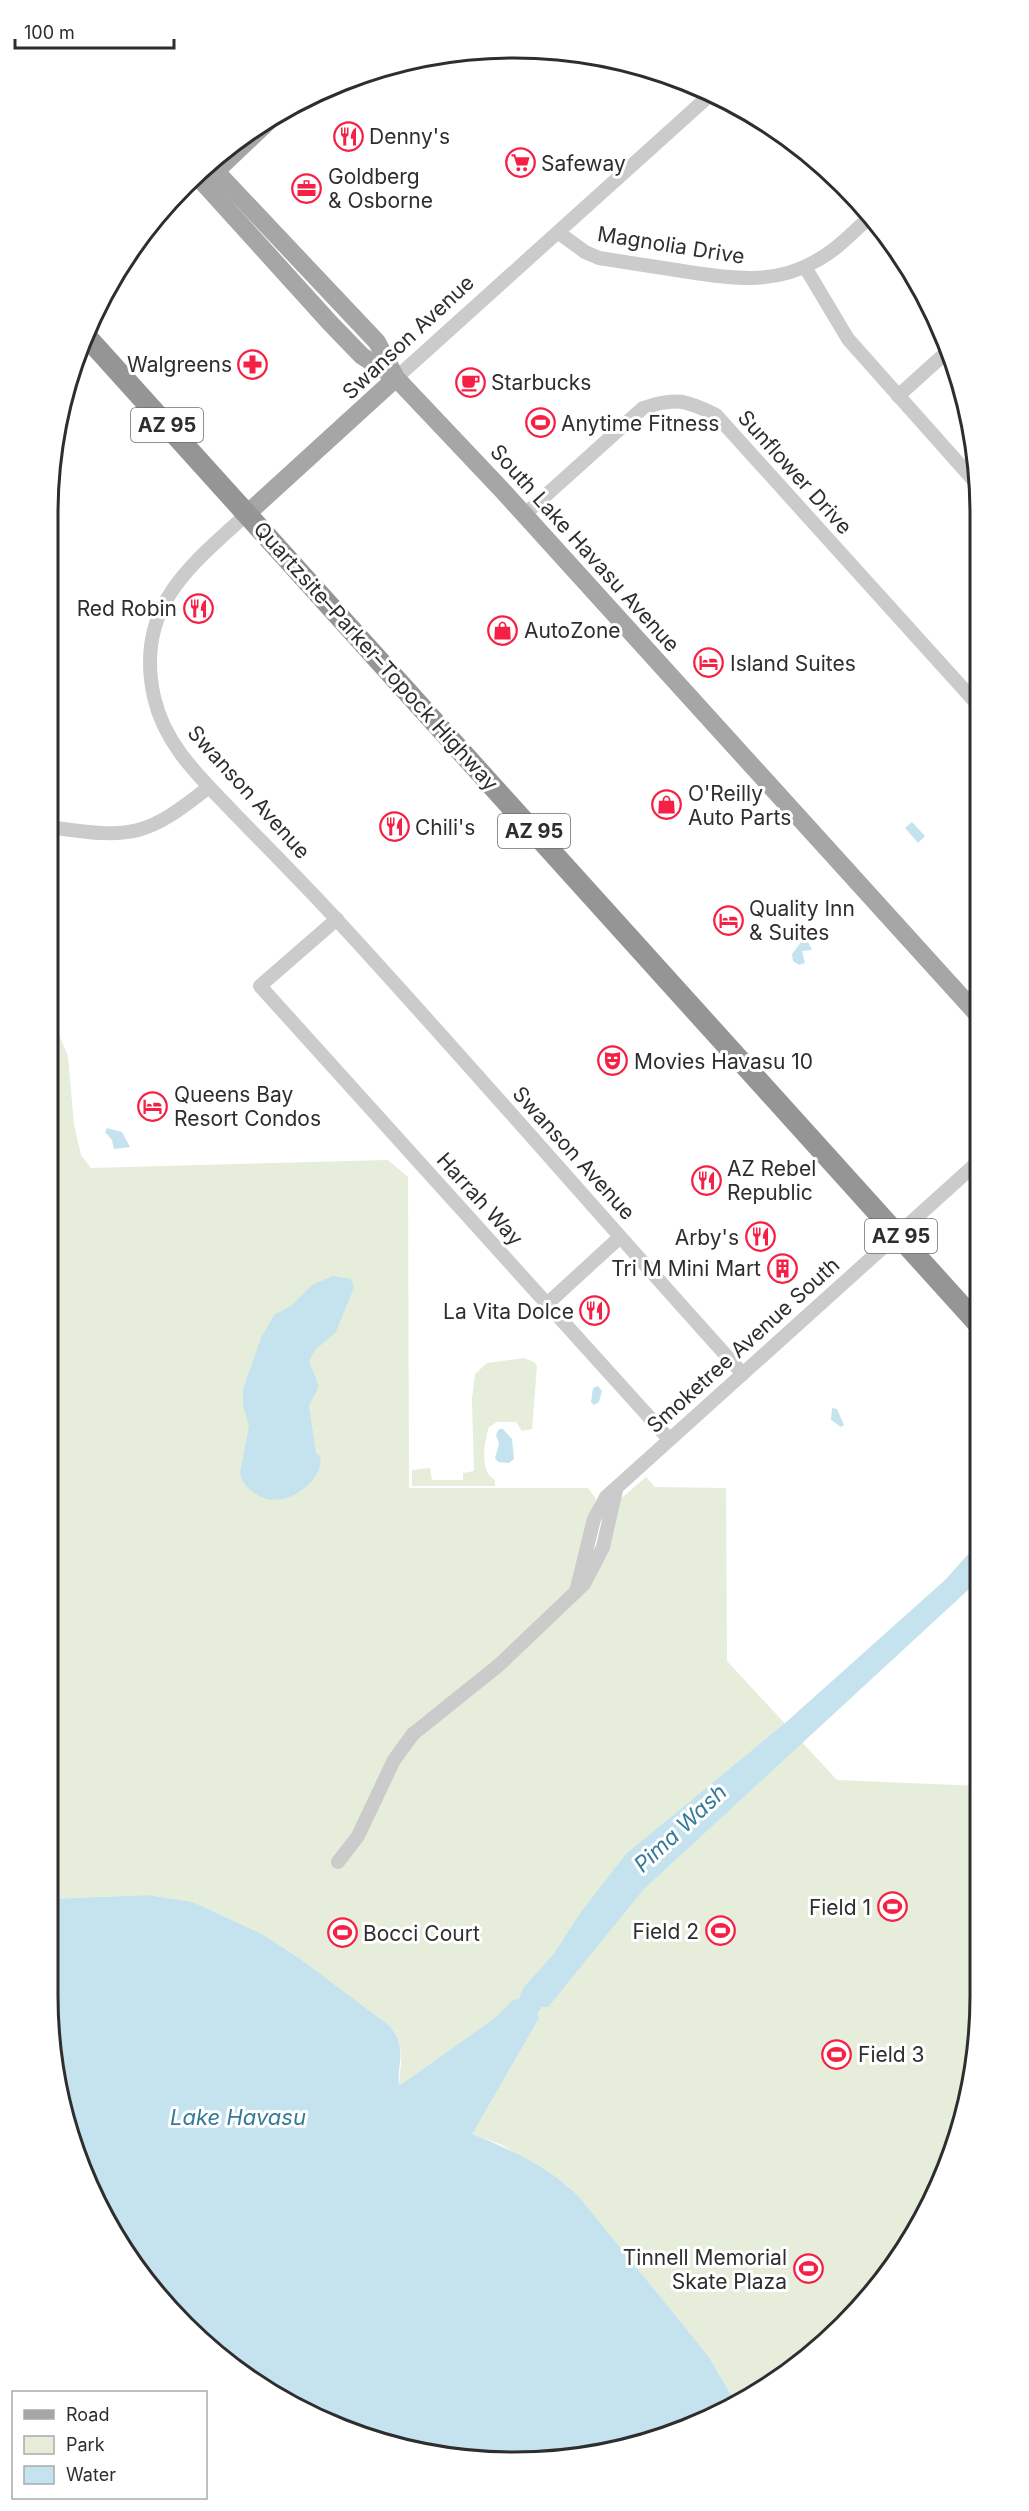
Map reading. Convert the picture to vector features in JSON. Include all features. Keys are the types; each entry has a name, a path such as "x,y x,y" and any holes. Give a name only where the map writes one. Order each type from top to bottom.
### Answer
{"highway":[{"name":"Quartzsite–Parker–Topock Highway","path":"92,343 970,1315"}],"main road":[{"name":"South Lake Havasu Avenue","path":"210,176 376,342 396,378 524,515 970,1006"},
{"name":"Swanson Avenue","path":"248,513 396,378"}],"street":[{"name":"Swanson Avenue","path":"396,378 704,100"},
{"name":"Magnolia Drive","path":"559,233 585,252 598,258 732,278 767,278 805,267 833,251 864,222"},
{"path":"805,267 848,339 969,475"},
{"path":"898,396 942,356"},
{"name":"Sunflower Drive","path":"524,515 643,408 665,401 688,401 716,415 970,696"},
{"name":"Swanson Avenue","path":"248,513 190,565 174,585 158,620 152,646 152,684 162,722 181,756 337,919 619,1238 743,1374"},
{"path":"58,828 109,835 150,829 209,787"},
{"name":"Harrah Way","path":"337,919 260,986 669,1440"},
{"name":"Smoketree Avenue South","path":"338,1862 358,1836 394,1760 413,1734 499,1665 576,1592 590,1575 603,1547 616,1488 970,1169"},
{"path":"547,1304 619,1238"}],"green space":[{"path":"58,1032 68,1056 74,1125 81,1155 91,1168 388,1160 408,1177 409,1488 588,1488 596,1499 571,1588 409,1744 571,1603 617,1502 646,1477 655,1487 726,1488 727,1661 837,1780 970,1786 970,2026 967,2056 955,2115 936,2171 923,2198 894,2250 876,2274 837,2319 815,2339 768,2376 732,2396 709,2357 568,2186 502,2145 471,2134 399,2086 401,2048 390,2026 302,1960 262,1934 193,1902 148,1895 58,1899"},
{"path":"524,1358 534,1362 537,1366 532,1429 522,1431 516,1422 497,1422 489,1427 484,1456 487,1470 495,1480 495,1486 412,1486 412,1470 430,1468 432,1480 463,1480 463,1473 474,1471 472,1399 475,1374 487,1363"}],"water":[{"path":"912,822 925,836 918,843 905,828"},
{"path":"801,942 808,942 812,950 802,951 805,963 799,965 793,961 792,954"},
{"path":"107,1128 122,1132 130,1147 114,1149 112,1140 105,1132"},
{"path":"333,1276 351,1279 354,1287 336,1332 315,1350 309,1361 319,1386 309,1406 320,1468 305,1488 294,1495 280,1499 267,1499 248,1488 240,1473 249,1426 243,1405 243,1389 261,1338 274,1315 291,1306 312,1285"},
{"path":"598,1386 602,1391 599,1402 594,1405 591,1402 593,1388"},
{"path":"832,1408 837,1409 844,1425 841,1427 831,1420"},
{"path":"499,1429 503,1429 512,1439 514,1459 509,1463 498,1462 495,1458 499,1444 496,1435"},
{"name":"Lake Havasu","path":"970,1552 970,1588 644,1889 548,2007 542,2007 537,2013 539,2018 472,2134 542,2168 568,2186 579,2197 709,2357 732,2396 689,2418 633,2437 603,2444 544,2452 485,2452 455,2449 396,2437 340,2418 313,2405 261,2376 192,2319 135,2250 93,2171 74,2115 62,2056 59,2026 58,1899 148,1895 193,1902 262,1934 302,1960 390,2026 399,2042 399,2086 495,2018 513,2000 519,1999 523,1988 553,1955 581,1912 626,1854 784,1724 945,1580"}],"place":[{"name":"Denny's","path":"348,136"},
{"name":"Safeway","path":"520,163"},
{"name":"Goldberg & Osborne","path":"307,188"},
{"name":"Walgreens","path":"253,364"},
{"name":"Starbucks","path":"470,382"},
{"name":"Anytime Fitness","path":"540,423"},
{"name":"Red Robin","path":"198,608"},
{"name":"AutoZone","path":"503,630"},
{"name":"Island Suites","path":"709,663"},
{"name":"O'Reilly Auto Parts","path":"667,805"},
{"name":"Chili's","path":"394,827"},
{"name":"Quality Inn & Suites","path":"728,920"},
{"name":"Movies Havasu 10","path":"613,1061"},
{"name":"Queens Bay Resort Condos","path":"153,1106"},
{"name":"AZ Rebel Republic","path":"706,1180"},
{"name":"Arby's","path":"760,1237"},
{"name":"Tri M Mini Mart","path":"782,1268"},
{"name":"La Vita Dolce","path":"595,1311"},
{"name":"Field 1","path":"892,1907"},
{"name":"Field 2","path":"720,1931"},
{"name":"Bocci Court","path":"342,1933"},
{"name":"Field 3","path":"837,2054"},
{"name":"Tinnell Memorial Skate Plaza","path":"808,2269"}],"water label":[{"name":"Pima Wash","path":"680,1828"}]}
